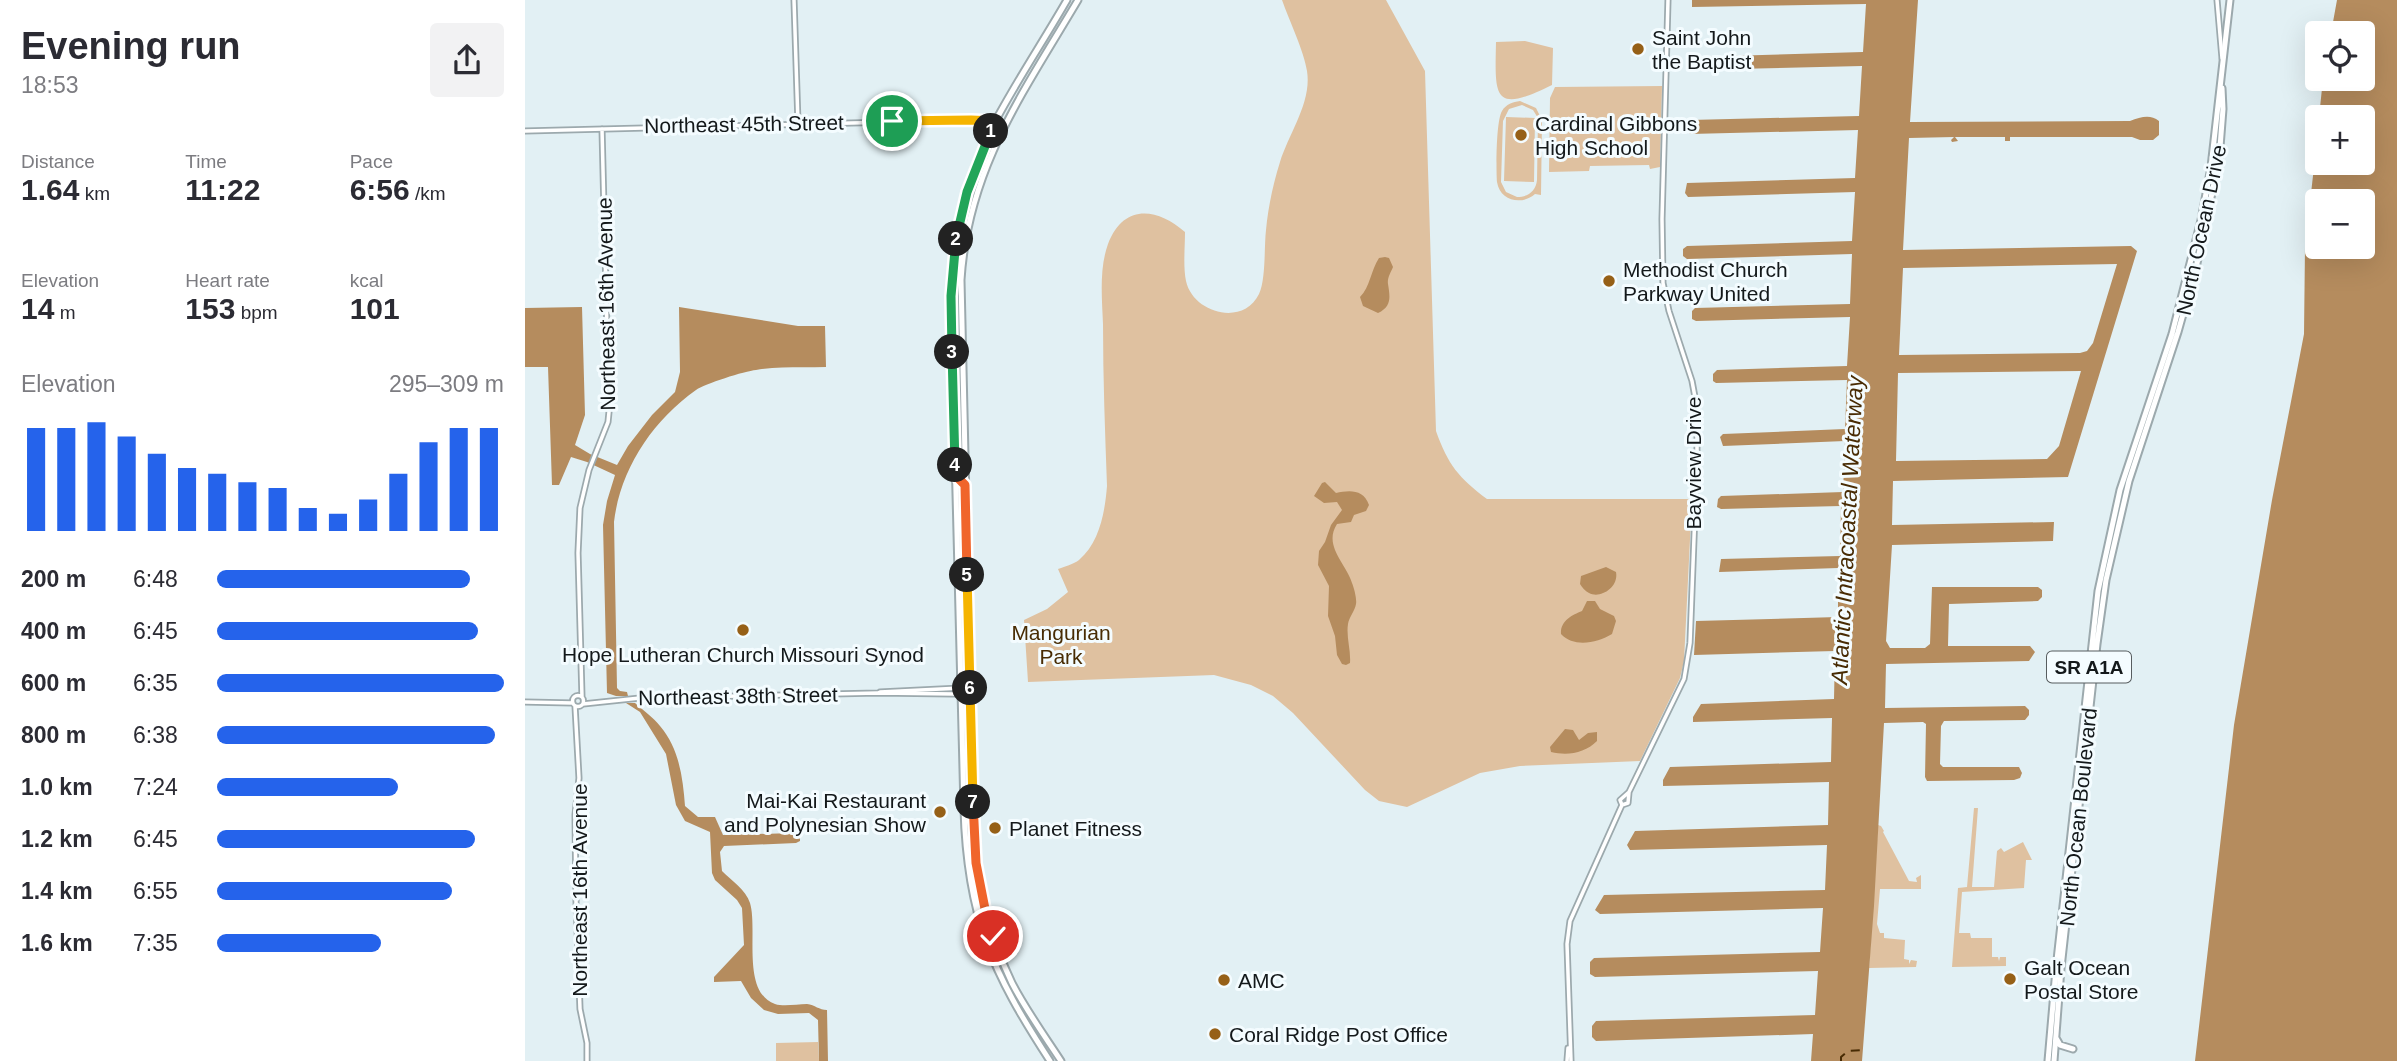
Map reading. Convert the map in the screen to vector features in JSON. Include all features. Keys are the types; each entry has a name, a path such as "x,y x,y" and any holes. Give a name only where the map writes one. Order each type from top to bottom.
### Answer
{"main road":[{"path":"1050,1060 1012,1002 989,954 976,913 966,852 951,296 957,235 972,174 995,121 1067,0"},
{"path":"1061,1061 1027,1010 1005,966 983,905 976,863 961,280 965,237 981,177 1003,128 1078,0"},
{"name":"SR A1A","path":"2222,64 2230,0"},
{"name":"North Ocean Drive","path":"2175,333 2196,268 2217,173 2222,118 2222,64"},
{"path":"1024,73 1026,88"},
{"name":"North Ocean Boulevard","path":"2048,1061 2091,640 2103,564 2126,469 2175,333"},
{"name":"North Ocean Boulevard","path":"2054,1061 2098,635 2110,558 2133,465 2175,333"},
{"path":"953,364 962,372"},
{"path":"955,472 965,485"},
{"path":"957,533 966,546"},
{"path":"958,573 962,578 963,613 968,618"},
{"path":"963,756 972,766"},
{"path":"963,770 972,781"},
{"path":"966,852 970,860 976,863"},
{"path":"2065,882 2070,891"},
{"path":"2056,1037 2060,1045 2073,1049"}],"street":[{"path":"794,0 798,123"},
{"name":"Bayview Drive","path":"1569,1061 1567,944 1570,921 1622,805 1628,803 1626,798 1684,679 1690,643 1697,408 1692,381 1669,311 1663,283 1662,219 1668,0"},
{"path":"2216,3 2222,64"},
{"path":"995,121 1003,128"},
{"name":"Northeast 45th Street","path":"525,131 798,123 995,121"},
{"name":"Northeast 16th Avenue","path":"587,1061 580,1009 576,901 575,815 579,778 577,719 581,685 578,553 580,508 589,470 610,412 602,129"},
{"name":"Northeast 38th Street","path":"525,702 970,691"}],"green space":[{"name":"Mangurian Park","path":"1282,0 1386,0 1425,71 1436,431 1455,470 1487,499 1692,499 1684,661 1680,678 1640,761 1520,766 1480,773 1407,807 1379,801 1365,790 1293,713 1273,696 1251,685 1214,675 1028,682 1024,620 1047,609 1068,592 1058,569 1077,561 1086,553 1097,535 1103,516 1107,486 1102,284 1105,254 1115,231 1123,221 1132,216 1153,214 1185,232 1186,281 1190,292 1208,308 1231,313 1242,310 1252,304 1259,294 1263,280 1267,222 1273,187 1284,151 1303,106 1308,83 1303,54"},
{"path":"1525,41 1553,48 1552,85 1518,99 1508,99 1501,95 1497,87 1496,42"},
{"path":"1662,86 1660,167 1650,169 1649,165 1590,166 1589,171 1549,172 1550,98 1555,87"},
{"path":"1520,101 1536,108 1542,120 1541,195 1513,200 1503,194 1497,182 1498,134 1502,111 1510,104","holes":["1522,105 1533,110 1538,118 1537,180 1531,193 1517,197 1506,192 1501,182 1503,121 1509,109"]},
{"path":"1506,117 1535,118 1534,182 1504,181"},
{"path":"1974,808 1978,808 1972,887 1994,887 1997,851 2001,848 2004,852 2023,842 2032,860 2026,860 2024,888 1962,892 1959,933 1970,933 1971,938 1992,938 1992,957 1998,957 1999,961 2000,957 2006,957 2006,966 1952,967 1958,888 1967,887"},
{"path":"1878,825 1884,831 1909,881 1917,882 1916,878 1921,875 1921,889 1880,889 1877,924 1880,933 1884,933 1884,938 1905,940 1904,959 1909,960 1909,964 1911,960 1917,961 1916,967 1869,968"},
{"path":"818,1042 819,1061 776,1061 776,1043"}],"water":[{"name":"Atlantic Intracoastal Waterway","path":"1692,0 1918,0 1910,122 2130,121 2145,117 2159,121 2159,135 2153,140 2132,137 2010,137 2010,141 2005,141 2005,137 1955,137 1958,141 1952,142 1954,137 1909,138 1903,250 2131,246 2137,251 2068,477 1893,481 1892,525 2054,522 2053,541 1892,545 1886,641 1890,648 1925,648 1930,644 1932,587 2038,587 2042,590 2042,597 2038,601 1949,604 1948,646 2030,646 2035,652 2029,661 1886,664 1885,708 2025,706 2029,715 2025,720 1944,721 1941,726 1940,764 1943,767 2019,767 2022,773 2020,778 2014,780 1927,781 1926,724 1884,723 1862,1061 1811,1061 1813,1034 1596,1041 1592,1037 1592,1026 1596,1021 1815,1015 1818,971 1595,977 1590,974 1590,962 1594,958 1820,952 1823,908 1600,914 1595,910 1604,895 1825,890 1827,845 1630,850 1627,845 1635,831 1828,825 1829,782 1663,786 1663,780 1670,767 1831,762 1832,718 1693,722 1693,717 1701,704 1834,699 1835,651 1694,655 1696,621 1838,617 1838,568 1719,572 1721,559 1840,556 1841,506 1717,507 1721,496 1843,492 1845,441 1723,446 1720,437 1723,434 1845,429 1847,380 1716,383 1713,381 1713,374 1717,370 1847,366 1850,317 1696,321 1692,319 1692,311 1695,308 1850,304 1852,254 1687,259 1683,256 1683,249 1687,246 1852,241 1855,192 1688,197 1685,193 1687,183 1855,178 1858,130 1690,134 1687,131 1687,123 1690,120 1859,116 1862,66 1689,70 1691,57 1863,52 1866,4 1692,7","holes":["2117,264 2093,343 2087,351 1899,355 1903,268","2081,371 2059,446 2047,459 1896,461 1898,373"]},
{"path":"2337,0 2397,0 2397,1061 2195,1061 2234,725 2272,500 2304,334 2305,247 2305,259 2375,259 2375,189 2312,189 2313,175 2375,175 2375,105 2320,105 2322,91 2375,91 2375,21 2333,21"},
{"path":"1379,258 1389,258 1393,267 1388,280 1389,301 1378,313 1363,306 1360,297"},
{"path":"582,307 585,415 575,445 617,465 652,415 675,392 680,372 679,307 798,326 825,326 826,367 756,370 700,387 665,416 631,466 617,503 614,522 617,688 627,692 628,696 607,693 603,525 615,475 571,457 559,485 552,485 548,367 525,367 525,308"},
{"path":"1325,482 1336,493 1360,493 1369,505 1366,511 1354,515 1351,522 1337,524 1333,532 1334,547 1349,576 1356,599 1348,624 1350,663 1346,665 1342,664 1337,655 1335,636 1328,616 1329,586 1318,565 1319,551 1331,525 1342,510 1337,502 1324,503 1314,496"},
{"path":"1606,567 1616,572 1612,587 1598,594 1586,591 1580,584 1581,576"},
{"path":"1587,601 1595,601 1600,609 1614,616 1616,621 1612,634 1593,642 1579,643 1566,638 1561,634 1561,629 1565,622 1582,611"},
{"path":"626,703 635,703 654,720 672,744 679,764 685,806 698,817 715,817 723,835 794,833 800,836 800,841 796,843 724,846 720,852 722,871 742,890 750,903 754,974 758,987 764,997 775,1004 807,1004 827,1010 828,1061 819,1061 818,1020 809,1013 778,1014 764,1010 751,998 741,981 714,982 714,977 744,945 742,908 715,880 712,873 710,832 685,821 676,805 666,754 640,712"},
{"path":"1565,729 1573,730 1579,740 1588,733 1597,732 1597,741 1576,752 1551,752 1550,747"}],"ferry route":[{"path":"1841,1061 1841,1057 1848,1051 1863,1050"}],"place":[{"name":"Saint John the Baptist","path":"1638,49"},
{"name":"Cardinal Gibbons High School","path":"1521,135"},
{"name":"Methodist Church Parkway United","path":"1609,281"},
{"name":"Hope Lutheran Church Missouri Synod","path":"743,630"},
{"name":"Mai-Kai Restaurant and Polynesian Show","path":"940,812"},
{"name":"Planet Fitness","path":"995,828"},
{"name":"Galt Ocean Postal Store","path":"2010,979"},
{"name":"AMC","path":"1224,980"},
{"name":"Coral Ridge Post Office","path":"1215,1034"}],"route":[{"path":"892,121 995,121 972,174 962,210 954,250 951,296 955,472 965,485 974,848 981,892 993,936"}]}
